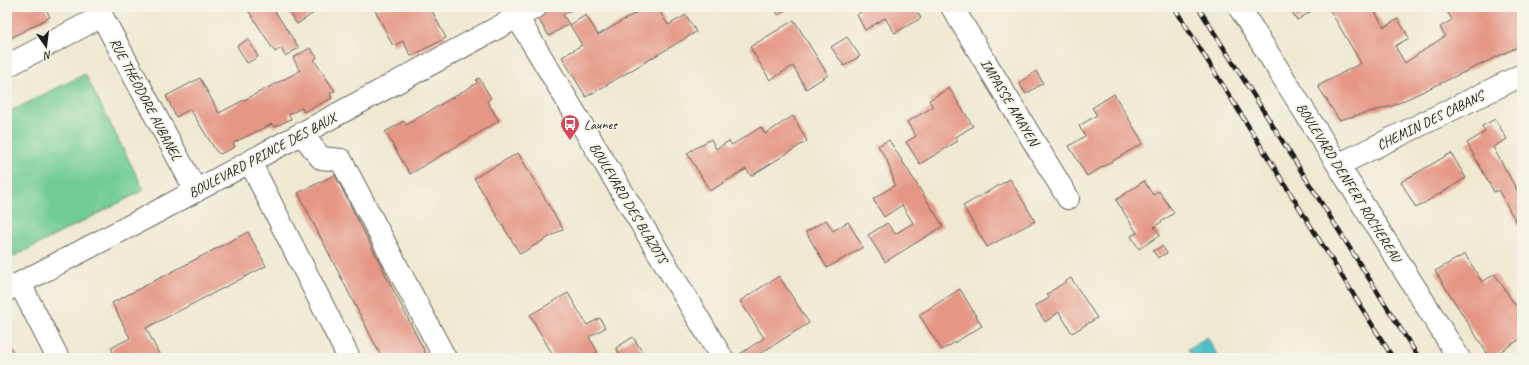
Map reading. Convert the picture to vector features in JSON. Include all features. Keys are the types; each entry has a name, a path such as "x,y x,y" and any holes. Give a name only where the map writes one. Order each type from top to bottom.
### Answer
{"street":[{"name":"BOULEVARD PRINCE DES BAUX","path":"14,287 302,134 514,13 536,7"},
{"name":"IMPASSE AMAYEN","path":"952,7 1068,198"},
{"name":"BOULEVARD DENFERT ROCHEREAU","path":"1238,7 1459,358"},
{"path":"7,66 99,12"},
{"name":"RUE THÉODORE AUBANEL","path":"99,12 196,191"},
{"name":"BOULEVARD DES BLAZOTS","path":"514,13 722,358"},
{"name":"CHEMIN DES CABANS","path":"1338,165 1522,75"},
{"path":"302,134 321,158 341,160 445,358"},
{"path":"250,162 349,358"},
{"path":"14,287 58,358"}],"green space":[{"path":"85,74 144,190 7,260 7,113"}],"water":[{"path":"1207,337 1219,358 1193,358 1188,349"}],"building":[{"path":"7,7 45,7 50,17 7,40"},
{"path":"246,7 272,7 299,48 285,56 281,48 275,52"},
{"path":"285,7 323,7 297,24"},
{"path":"381,7 430,7 446,38 411,56 403,41 393,46 375,10"},
{"path":"554,7 574,8 563,15 569,24 549,36 537,17"},
{"path":"646,7 657,7 668,25 686,15 696,32 586,97 562,57 582,45 570,25 586,15 598,35"},
{"path":"774,7 790,7 778,15"},
{"path":"858,7 914,7 921,18 895,33 885,18 865,30 857,15 861,12"},
{"path":"1289,7 1314,7 1315,9 1297,20"},
{"path":"1328,7 1372,7 1384,27 1398,19 1409,38 1395,46 1405,63 1445,36 1440,27 1452,20 1447,11 1455,7 1522,7 1522,45 1392,106 1339,120 1318,86 1361,63"},
{"path":"794,20 828,75 806,89 793,66 770,80 750,47"},
{"path":"847,37 860,56 844,66 831,47"},
{"path":"248,39 258,57 247,63 237,46"},
{"path":"310,48 317,57 314,60 335,91 330,93 332,98 304,112 302,108 289,114 291,119 274,127 272,124 233,143 235,147 220,154 216,151 190,109 176,117 166,96 200,78 219,113 300,71 293,58"},
{"path":"1036,71 1043,83 1026,94 1019,83"},
{"path":"479,78 491,98 487,101 499,121 410,174 385,132 404,121 406,125 477,83 476,80"},
{"path":"949,88 973,126 956,137 958,141 920,164 906,142 916,136 907,122 933,107 929,100"},
{"path":"1114,94 1143,143 1087,176 1069,146 1085,136 1079,126 1097,115 1092,108"},
{"path":"793,116 807,141 751,176 746,169 710,191 687,153 711,139 716,149 729,141 732,145 761,127 765,134"},
{"path":"1495,119 1507,139 1493,147 1522,199 1522,232 1498,190 1494,192 1467,143 1485,132 1482,126"},
{"path":"889,140 943,226 885,262 868,235 887,223 895,234 913,223 902,205 884,217 873,199 895,185 887,160 878,146"},
{"path":"518,153 563,229 520,254 474,178"},
{"path":"1451,153 1466,178 1416,208 1401,182"},
{"path":"335,175 428,358 382,358 298,193"},
{"path":"1010,179 1035,221 987,247 963,206"},
{"path":"1144,181 1153,195 1159,191 1174,213 1154,227 1160,235 1139,249 1131,236 1137,233 1116,200"},
{"path":"826,220 833,231 848,222 863,247 827,268 806,232"},
{"path":"248,232 266,266 146,328 161,358 116,358 111,348 130,338 112,303"},
{"path":"1162,246 1167,253 1158,258 1153,251"},
{"path":"1465,254 1482,282 1495,274 1515,305 1518,303 1522,309 1522,338 1490,358 1435,271"},
{"path":"779,276 809,323 753,358 742,358 740,354 764,338 740,301"},
{"path":"1071,278 1097,318 1072,333 1059,312 1045,322 1035,306 1049,298 1047,294"},
{"path":"960,289 982,326 942,350 919,315"},
{"path":"568,293 587,325 600,318 605,328 589,337 598,352 587,358 561,358 559,355 554,357 530,315"},
{"path":"633,337 646,358 622,358 616,348"},
{"path":"7,340 16,358 7,358"}],"railway":[{"path":"1174,7 1393,358"},
{"path":"1198,7 1419,358"}],"place":[{"name":"Launes","path":"570,141"}]}
